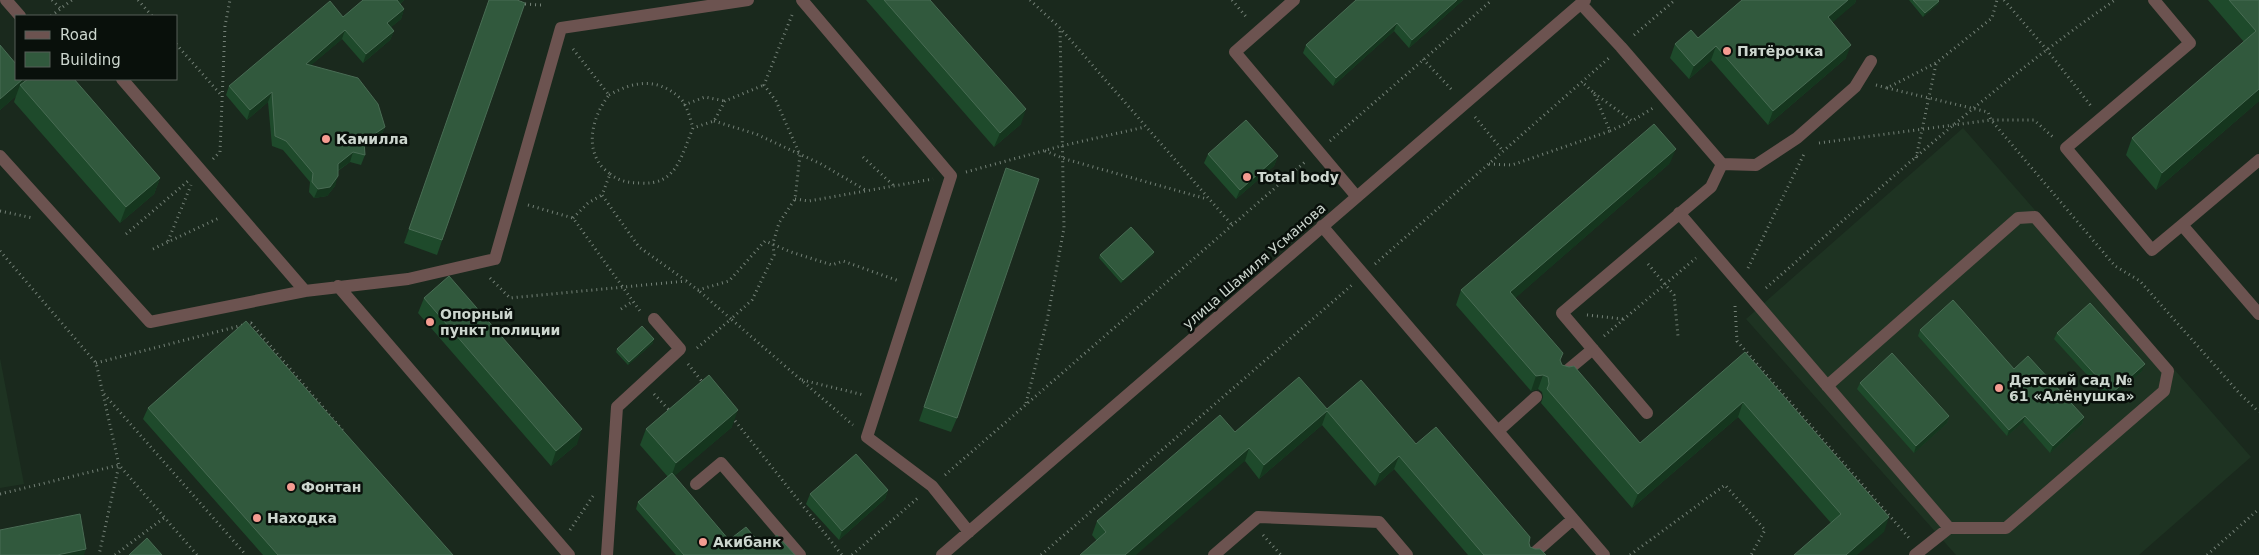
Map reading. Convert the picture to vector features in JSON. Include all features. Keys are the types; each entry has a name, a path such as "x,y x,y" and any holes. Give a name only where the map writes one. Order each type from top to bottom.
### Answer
{"street":[{"path":"6,0 19,15"},
{"path":"0,156 150,322 305,291 408,279 496,259 561,28 748,0"},
{"path":"1294,0 1234,52 1356,197"},
{"path":"1578,3 1722,164 1756,164 1797,138 1855,88 1871,61"},
{"name":"улица Шамиля Усманова","path":"942,555 1578,3"},
{"path":"2162,3 2190,42 2066,148 2152,250 2259,160"},
{"path":"798,4 951,176 867,437 932,486 969,532"},
{"path":"123,80 199,172 235,210 305,291"},
{"path":"1648,413 1562,313 1711,187 1722,164"},
{"path":"1679,213 1949,528"},
{"path":"1827,386 2018,218 2035,218 2168,371 2164,391 2006,528 1949,528 1918,553"},
{"path":"2182,225 2259,314"},
{"path":"1322,226 1604,555"},
{"path":"338,286 569,555"},
{"path":"607,555 617,407 644,382 681,356 680,349 654,319"},
{"path":"1563,374 1592,348"},
{"path":"1498,431 1536,397"},
{"path":"696,484 721,463 800,555"},
{"path":"1214,555 1258,516 1379,522 1407,555"},
{"path":"1532,555 1573,519"}],"path":[{"path":"52,0 61,9"},
{"path":"52,15 72,0"},
{"path":"138,0 151,15"},
{"path":"126,234 220,152 225,26 230,0"},
{"path":"516,0 524,4 540,5"},
{"path":"1030,0 1060,28 1208,200 1232,225"},
{"path":"1232,0 1258,31"},
{"path":"852,555 1492,0"},
{"path":"1887,88 1936,63 1992,18 1997,0"},
{"path":"2004,0 2047,50 2100,119"},
{"path":"1752,299 1974,108 2047,50 2115,0"},
{"path":"684,105 705,97 725,100 764,85 798,4"},
{"path":"561,28 575,54 609,95"},
{"path":"1026,404 1046,321 1064,228 1060,28"},
{"path":"178,46 222,96"},
{"path":"1916,158 1936,63"},
{"path":"1859,80 1988,112 1991,120 2115,266 2140,280 2240,394 2259,412"},
{"path":"1582,82 1632,121"},
{"path":"636,83 650,83 664,88 681,99 693,128 680,162 670,176 657,182 644,184 618,180 599,163 592,142 596,116 609,95 625,86 636,83"},
{"path":"708,388 681,356 731,319 752,300 774,255 773,243 779,223 795,199 800,155 776,101 764,85"},
{"path":"1594,93 1610,131"},
{"path":"714,121 725,100"},
{"path":"1488,164 1512,165 1610,131 1632,121 1666,100"},
{"path":"1797,138 1809,144 1991,120 2034,120 2066,148"},
{"path":"693,128 714,121 756,134 867,191"},
{"path":"795,199 809,201 951,176 1061,146 1145,127"},
{"path":"1739,285 1809,144"},
{"path":"1044,151 1062,158 1208,200"},
{"path":"863,157 894,186"},
{"path":"167,242 199,172"},
{"path":"573,218 588,203 602,195 610,174"},
{"path":"602,195 639,247 698,290 867,437"},
{"path":"513,200 573,218 646,320 654,319"},
{"path":"153,250 235,210"},
{"path":"698,290 728,282 765,241 791,252 832,265 843,261 915,287"},
{"path":"1592,348 1708,248"},
{"path":"1636,250 1674,295 1678,336"},
{"path":"0,251 96,362 119,465 99,555"},
{"path":"475,264 510,298 686,281"},
{"path":"1735,299 1737,341 1918,553"},
{"path":"621,309 633,301"},
{"path":"1562,313 1624,319"},
{"path":"96,362 251,323 347,435"},
{"path":"801,380 879,398"},
{"path":"644,382 674,416"},
{"path":"103,393 246,555"},
{"path":"732,416 842,555"},
{"path":"0,494 119,465"},
{"path":"119,465 197,555"},
{"path":"560,545 613,468"},
{"path":"1630,555 1724,485 1765,530 1751,555"},
{"path":"2207,555 2259,509"},
{"path":"115,555 165,518"},
{"path":"1250,523 1281,555"}],"shaded area":[{"name":"Детский сад № 61 «Алёнушка»","path":"1963,128 2251,457 2139,555 1956,555 1746,319"},
{"path":"0,358 24,484 0,488"}],"building":[{"path":"363,0 397,0 404,9 387,23 394,31 366,54 345,30 306,64 358,78 378,104 385,127 364,141 365,155 353,152 338,164 338,176 330,187 318,189 312,182 313,173 286,141 275,136 272,92 250,110 229,86 330,1 343,17"},
{"path":"489,0 517,0 525,3 442,240 409,229"},
{"path":"884,0 930,0 1026,109 1000,133"},
{"path":"1356,0 1457,0 1412,40 1397,23 1336,78 1306,45"},
{"path":"1742,0 1848,0 1828,17 1851,45 1773,111 1716,46 1694,66 1675,44 1691,30 1698,38"},
{"path":"1913,0 1938,0 1939,1 1925,13"},
{"path":"2229,0 2259,0 2259,89 2162,173 2132,138 2256,31"},
{"path":"0,45 15,63 15,80 22,80 0,99"},
{"path":"27,80 75,80 160,178 126,207 20,85"},
{"path":"1246,120 1278,156 1240,190 1208,154"},
{"path":"1654,124 1676,149 1510,292 1563,353 1560,360 1562,365 1574,366 1640,443 1745,352 1889,517 1846,555 1794,555 1841,514 1743,402 1638,494 1547,389 1549,384 1548,377 1543,375 1536,376 1461,290"},
{"path":"1006,168 1039,179 957,418 924,407"},
{"path":"1131,227 1154,252 1123,280 1100,255"},
{"path":"449,276 582,429 556,451 424,298"},
{"path":"1953,300 2014,369 2028,356 2084,417 2053,446 2025,416 2009,430 1920,330"},
{"path":"2090,303 2145,364 2112,393 2057,333"},
{"name":"Фонтан","path":"246,321 453,555 278,555 148,408"},
{"path":"642,326 654,339 629,362 617,349"},
{"path":"1892,353 1949,416 1916,446 1860,383"},
{"path":"709,375 738,410 676,463 646,429"},
{"path":"1299,377 1327,409 1361,380 1416,444 1436,427 1530,537 1530,547 1540,549 1546,555 1484,555 1399,456 1380,473 1327,411 1264,465 1249,448 1125,555 1080,555 1106,532 1097,521 1220,415 1235,432"},
{"path":"856,454 888,490 842,531 810,494"},
{"path":"672,473 729,540 746,527 763,547 777,535 795,555 684,555 638,502"},
{"path":"80,514 86,549 57,555 0,555 0,530"},
{"path":"147,538 162,555 129,555"}],"place":[{"name":"Пятёрочка","path":"1727,51"},
{"name":"Камилла","path":"326,139"},
{"name":"Total body","path":"1247,177"},
{"name":"Опорный пункт полиции","path":"430,322"},
{"name":"Детский сад № 61 «Алёнушка»","path":"1999,388"},
{"name":"Фонтан","path":"291,487"},
{"name":"Находка","path":"257,518"},
{"name":"Акибанк","path":"703,542"}]}
